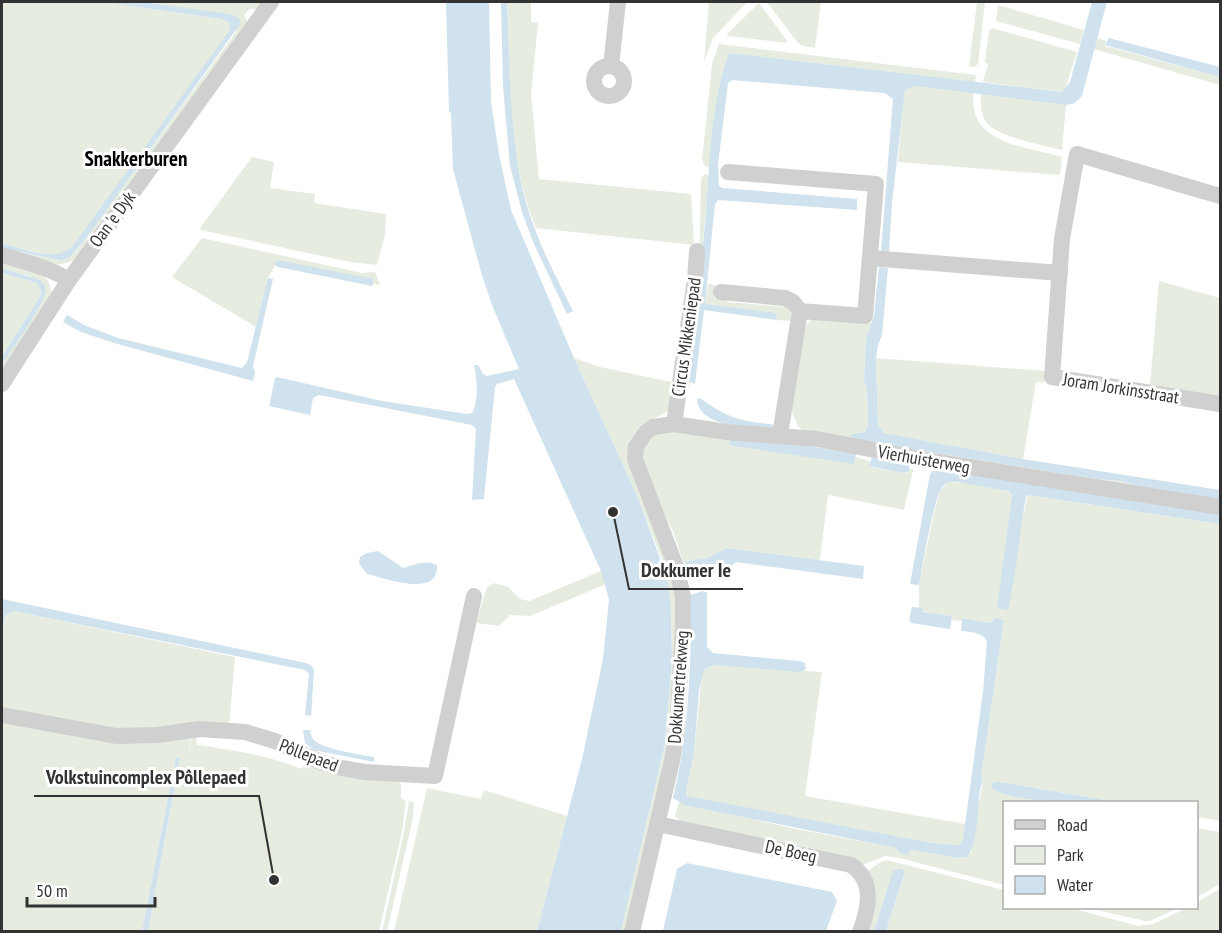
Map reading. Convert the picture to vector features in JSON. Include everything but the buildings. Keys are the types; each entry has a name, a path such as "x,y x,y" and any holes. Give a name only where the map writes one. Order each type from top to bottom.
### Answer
{"street":[{"name":"Oan 'e Dyk","path":"2,384 69,280 272,2"},
{"path":"611,66 618,2"},
{"name":"Joram Jorkinsstraat","path":"1221,196 1077,154 1062,239 1052,377 1221,404"},
{"path":"728,172 876,184 865,316 800,311"},
{"name":"Circus Mikkeniepad","path":"674,424 697,251"},
{"path":"2,255 39,265 69,280"},
{"path":"870,258 1060,273"},
{"path":"721,292 785,298 793,302 800,311 780,435"},
{"name":"Vierhuisterweg","path":"636,447 640,439 653,427 674,424 727,432 817,439 927,460 1221,507"},
{"name":"Dokkumertrekweg","path":"632,932 677,731 683,653 683,597 670,548 637,468 634,454 636,447"},
{"name":"Pôllepaed","path":"2,716 116,736 158,735 200,729 244,732 274,741 308,757 342,768 365,772 435,776 474,596"},
{"name":"De Boeg","path":"658,824 851,865 861,872 868,890 866,915 860,932"}],"green space":[{"path":"2,2 104,2 229,22 229,34 76,244 61,254 35,252 2,243"},
{"path":"143,2 263,2 257,9 250,9 244,15 247,21 77,258 58,265 2,248 60,260 76,251 236,32 236,16"},
{"path":"507,2 531,2 531,22 538,23 531,95 539,179 691,194 694,245 536,228 527,201 515,145 510,88"},
{"path":"709,2 747,2 713,38 704,62"},
{"path":"767,2 821,2 815,48 798,43"},
{"path":"977,2 985,2 978,64 969,67"},
{"path":"759,3 787,43 728,36 727,34"},
{"path":"998,5 1084,30 1080,44 996,21"},
{"path":"992,28 1077,52 1065,90 1063,92 983,82 988,64 985,62 989,31"},
{"path":"1097,38 1106,41 1105,46 1220,77 1220,85 1094,49"},
{"path":"719,44 976,75 975,82 730,53 716,107 710,167 705,166 702,160 712,64"},
{"path":"915,86 973,93 974,110 980,123 989,133 1016,145 1062,157 1060,175 898,162 905,90"},
{"path":"981,94 1066,105 1062,150 1021,140 992,127 983,115"},
{"path":"252,157 274,162 270,188 315,194 314,203 386,214 385,235 377,265 350,262 201,230 200,228"},
{"path":"705,174 709,175 690,383 689,388 686,389 699,273 701,178"},
{"path":"202,238 362,273 375,272 380,285 278,260 268,278 256,327 172,277"},
{"path":"2,262 27,268 42,275 51,287 51,296 2,375 3,364 8,353 43,300 45,289 29,276 2,268"},
{"path":"2,273 37,283 42,293 2,357"},
{"path":"1159,281 1220,298 1220,397 1150,385"},
{"path":"708,284 715,285 714,298 726,298 727,302 787,307 792,321 777,320 776,314 705,304"},
{"path":"811,320 872,323 866,339 864,378 867,391 868,426 865,432 852,434 1097,479 1122,481 1137,486 803,431 798,426 791,410 805,326"},
{"path":"574,358 600,367 676,383 671,410 641,425 628,442 675,581 676,707 627,931 621,931 665,744 672,660 671,611 665,567 639,500"},
{"path":"876,358 1045,371 1044,383 1036,382 1023,459 884,433 878,425"},
{"path":"668,428 736,437 733,446 854,463 855,457 870,461 869,466 872,467 903,473 908,473 910,469 913,470 904,510 828,495 820,560 727,548 707,558 688,561 684,564 673,531 642,468 642,450 647,439"},
{"path":"948,482 991,486 1012,495 998,608 1012,592 1018,538 1028,495 1220,524 1220,821 1198,817 1198,801 1110,801 1000,782 1002,793 1046,801 1003,801 1003,885 886,856 862,865 850,858 807,847 682,822 675,816 679,802 791,828 897,848 899,852 911,850 959,858 967,857 971,852 983,781 981,777 1004,620 994,618 988,623 962,618 962,621 952,620 952,616 929,613 919,608 919,585 940,491"},
{"path":"601,571 606,584 530,616 510,615 499,626 476,623 487,587 494,583 508,587 520,599 529,601"},
{"path":"13,611 235,657 229,726 137,732 2,711 2,631 5,616"},
{"path":"715,665 822,672 805,796 965,824 963,839 959,845 932,843 689,798 686,792 694,752 702,674 704,669"},
{"path":"2,720 190,735 189,755 191,734 196,734 197,745 237,751 302,769 305,760 398,779 401,785 401,798 406,801 402,832 379,931 148,931 180,759 176,758 142,931 2,931"},
{"path":"427,788 481,799 484,790 567,816 537,931 394,932"},
{"path":"409,801 414,802 413,818 387,931 382,932 404,832"},
{"path":"1198,828 1220,832 1220,884 1198,896"},
{"path":"887,860 1003,890 1003,909 1075,909 1138,926 1153,924 1185,909 1198,909 1198,901 1220,889 1220,931 886,931 905,873 902,869 897,869 893,872 874,931 867,931 873,914 874,901 867,871"},
{"path":"1092,909 1176,909 1150,921"}],"water":[{"path":"104,2 143,2 223,13 236,16 240,19 240,24 87,237 69,258 60,260 2,248 2,243 28,251 56,254 72,247 230,30 229,22 221,19"},
{"path":"446,2 489,2 491,102 511,210 574,358 639,500 668,581 672,660 665,744 621,931 537,931 582,759 603,659 609,600 601,571 514,379 497,384 495,387 484,499 472,500 476,429 472,425 319,395 313,398 310,415 269,406 277,377 382,401 467,414 472,413 476,402 477,383 474,365 478,365 483,374 487,376 519,369 481,272 453,169"},
{"path":"501,2 507,2 511,102 520,177 535,230 573,311 567,314 533,242 522,212 510,166 503,86"},
{"path":"1092,2 1107,2 1082,96 1075,103 1066,105 915,86 905,90 892,203 889,252 881,252 893,99 885,93 732,80 728,83 718,165 719,186 857,199 857,210 718,200 715,204 705,304 776,313 777,320 704,310 695,384 687,381 702,255 712,131 718,91 729,53 1062,92 1070,82"},
{"path":"1109,38 1220,67 1220,77 1105,45"},
{"path":"278,260 373,279 373,284 372,286 278,267 274,264"},
{"path":"879,267 888,268 882,335 876,358 878,425 884,433 1023,459 1220,490 1220,501 1137,486 1122,481 1097,479 856,440 851,436 852,434 865,432 868,426 867,391 864,379 866,339 874,315"},
{"path":"2,268 40,280 45,291 33,318 2,364 2,357 42,293 37,283 2,273"},
{"path":"268,278 273,279 253,366 255,373 253,381 114,343 81,332 63,322 67,315 84,325 118,338 242,368 247,362"},
{"path":"700,398 733,417 775,426 773,428 740,426 716,421 700,409 697,399"},
{"path":"730,439 779,441 856,454 854,464 733,446 729,444"},
{"path":"872,457 910,464 909,472 903,473 869,466"},
{"path":"935,469 1220,513 1220,524 1028,495 1008,610 997,608 1012,495 1008,491 957,482 944,485 932,516 919,585 910,584 930,474"},
{"path":"727,548 864,566 863,579 736,562 730,568 708,575 699,581 687,577 684,564 688,561 707,558"},
{"path":"378,551 403,568 416,564 433,563 437,565 435,575 429,581 410,584 367,574 359,563 360,557"},
{"path":"703,591 707,593 707,647 713,653 799,661 805,663 806,669 801,672 715,665 704,669 699,691 694,752 687,796 932,843 959,845 963,839 983,692 987,641 979,634 961,631 962,618 988,623 994,618 1004,620 981,777 983,781 975,835 967,857 959,858 911,850 907,855 896,848 684,805 673,798 686,723 690,595"},
{"path":"2,599 306,663 312,666 314,671 311,716 305,715 309,674 305,670 13,611 5,616 2,631"},
{"path":"912,607 922,608 924,612 952,616 950,629 911,623 909,620"},
{"path":"303,730 310,730 317,743 342,751 374,757 374,762 314,750 305,743"},
{"path":"176,757 180,758 148,931 142,931"},
{"path":"994,782 1000,782 1110,801 1057,801 1014,797 1000,793 991,787"},
{"path":"687,863 832,892 837,901 826,931 663,931 677,869"},
{"path":"897,869 905,872 886,931 874,931 893,871"}],"place":[{"name":"Dokkumer Ie","path":"613,512"},
{"name":"Volkstuincomplex Pôllepaed","path":"274,880"}],"district":[{"name":"Snakkerburen","path":"136,158"}]}
